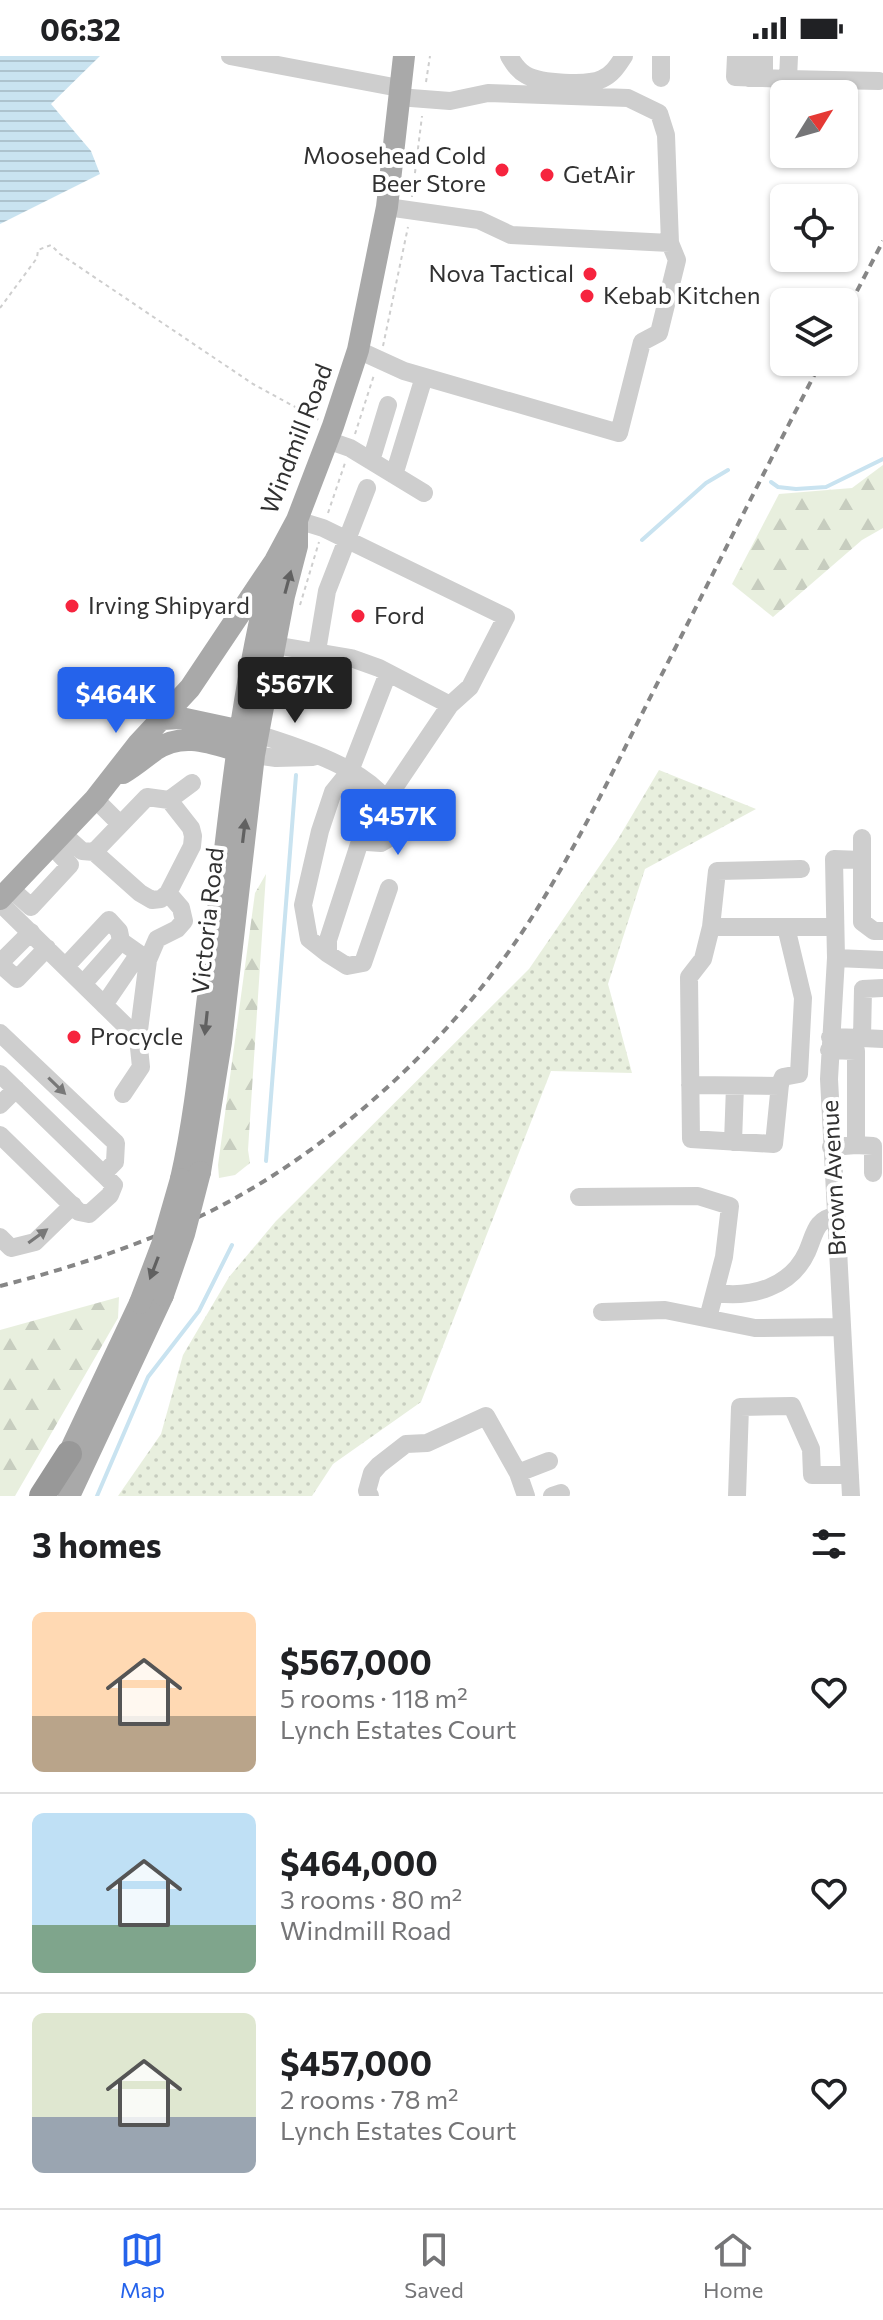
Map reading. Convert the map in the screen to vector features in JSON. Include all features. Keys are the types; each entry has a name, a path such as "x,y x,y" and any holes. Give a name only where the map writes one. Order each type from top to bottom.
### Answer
{"highway":[{"path":"42,1496 69,1454"}],"main road":[{"name":"Windmill Road","path":"3,897 190,688 275,561 297,520 358,350 387,207 404,56"},
{"name":"Victoria Road","path":"247,743 297,546 297,520"},
{"name":"Victoria Road","path":"69,1496 163,1295 184,1234 191,1176 221,1042 255,643 275,561"},
{"path":"162,719 181,718 247,743"},
{"name":"Windmill Road","path":"100,792 156,749 178,740 247,743"},
{"name":"Victoria Road","path":"49,1496 140,1303 191,1176"}],"street":[{"path":"230,56 450,101 488,93 628,98 659,113 666,135 670,243 677,260 659,333 642,342 619,433 404,371 358,350"},
{"path":"509,56 524,75 538,80 580,82 600,80 613,72 624,56"},
{"path":"661,56 661,78"},
{"path":"736,56 735,77 879,81"},
{"path":"749,56 756,78"},
{"path":"756,78 764,56"},
{"path":"788,79 789,56"},
{"path":"387,207 479,220 511,235 670,243"},
{"path":"394,475 424,377"},
{"path":"371,461 388,405"},
{"path":"330,433 424,493"},
{"path":"317,651 327,591 367,488"},
{"path":"297,520 323,528 506,617 470,687 450,705 386,800"},
{"path":"274,645 351,658 450,705"},
{"path":"388,673 350,771 333,792 303,905 309,939 347,966 363,963 389,888"},
{"path":"247,743 319,756 368,783 386,800 395,825 393,836 381,843 367,842 362,835"},
{"path":"328,954 328,940 362,835 350,771"},
{"path":"169,800 192,783"},
{"path":"100,792 120,824"},
{"path":"57,840 82,851 94,852 152,900 161,899 168,893 192,846 193,836 191,828 169,800 147,797 94,852"},
{"path":"862,838 862,922 874,931 883,931"},
{"name":"Brown Avenue","path":"851,1496 829,1079 836,958 834,859 862,860"},
{"path":"786,927 803,998 799,1074 783,1077 774,1144 691,1139 689,977 703,959 711,927 717,871 801,869"},
{"path":"104,1005 157,939 177,929 184,921 181,908 168,893"},
{"path":"3,897 31,932 138,1038"},
{"path":"66,966 109,920 119,931 121,941 143,957"},
{"path":"711,927 835,927"},
{"path":"31,932 0,964 17,979 47,948"},
{"path":"83,984 121,941"},
{"path":"123,1094 141,1067 138,1038 143,957"},
{"path":"836,958 883,960"},
{"path":"862,1038 863,989 883,988"},
{"path":"0,1033 116,1143 115,1162 103,1174"},
{"path":"830,1043 862,1038 883,1039"},
{"path":"830,1043 856,1051 856,1145"},
{"path":"0,1074 114,1185 110,1195 89,1214 79,1212 0,1135"},
{"path":"829,1079 856,1079"},
{"path":"690,1085 780,1086"},
{"path":"733,1142 735,1086"},
{"path":"0,1105 16,1089"},
{"path":"831,1147 873,1146 873,1173"},
{"path":"579,1197 698,1196 730,1206 724,1257 708,1318"},
{"path":"0,1237 11,1248 35,1242 73,1205"},
{"path":"716,1293 746,1294 777,1285 807,1253 817,1224 826,1217 836,1216"},
{"path":"602,1312 665,1310 755,1328 842,1327"},
{"path":"737,1496 740,1407 792,1406 811,1449 812,1475 850,1475"},
{"path":"370,1496 367,1491 372,1473 393,1452 406,1444 427,1443 486,1416 518,1473 526,1496"},
{"path":"518,1473 549,1461"}],"path":[{"path":"0,308 37,258 38,250 51,245 60,254 330,433"}],"green space":[{"path":"883,465 883,528 862,540 773,617 732,584 779,494 852,488"},
{"path":"659,770 756,809 645,869 608,984 632,1073 551,1071 421,1402 333,1464 312,1496 118,1496 161,1434 183,1355 229,1277 276,1221 529,969 618,839"},
{"path":"266,874 248,1150 250,1163 235,1175 219,1178 218,1165 255,893"},
{"path":"119,1297 118,1318 15,1496 0,1496 0,1330"}],"water":[{"path":"0,56 100,56 51,104 91,151 100,174 0,224"}],"waterway":[{"path":"771,482 778,487 796,489 826,487 883,459"},
{"path":"642,540 706,483 728,470"},
{"path":"266,1161 296,775"},
{"path":"97,1496 148,1377 199,1311 232,1245"}],"railway":[{"path":"858,289 883,241"},
{"path":"0,1286 131,1245 182,1225 254,1187 301,1157 346,1122 431,1045 504,959 568,857 814,376"}],"place":[{"name":"Moosehead Cold Beer Store","path":"502,170"},
{"name":"GetAir","path":"547,175"},
{"name":"Nova Tactical","path":"590,274"},
{"name":"Kebab Kitchen","path":"587,296"},
{"name":"Irving Shipyard","path":"72,606"},
{"name":"Ford","path":"358,616"},
{"name":"Procycle","path":"74,1037"}]}
